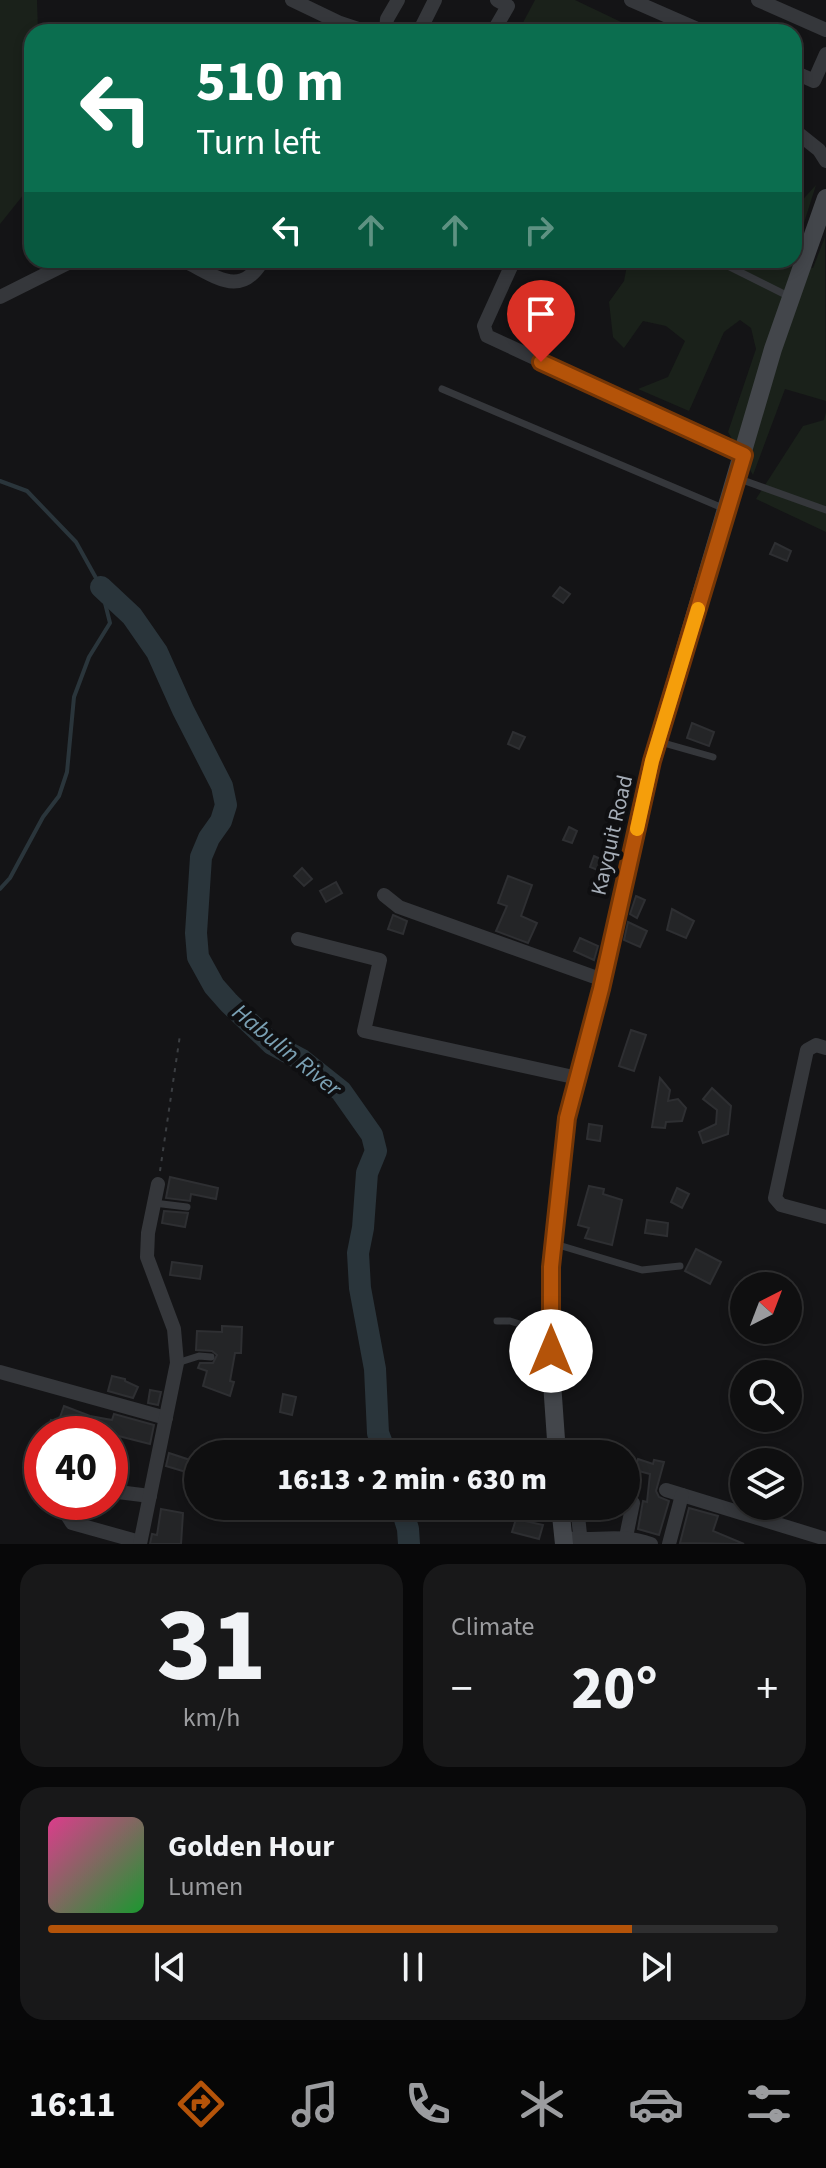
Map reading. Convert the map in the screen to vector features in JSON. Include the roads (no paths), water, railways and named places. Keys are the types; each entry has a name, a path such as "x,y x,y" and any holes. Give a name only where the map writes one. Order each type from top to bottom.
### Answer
{"street":[{"path":"292,0 343,24"},
{"path":"387,24 398,0"},
{"path":"423,24 435,0"},
{"path":"497,0 508,6 498,24"},
{"path":"631,0 650,4 689,24"},
{"path":"758,0 826,30"},
{"path":"802,76 814,81 826,54"},
{"path":"802,136 819,150 826,161"},
{"name":"Kayquit Road","path":"802,248 826,198"},
{"path":"0,297 58,268"},
{"path":"200,268 233,283 246,281 258,268"},
{"path":"510,268 484,326 487,336 744,455"},
{"name":"Kayquit Road","path":"556,1440 551,1334 553,1244 567,1118 603,980 658,741 796,268"},
{"path":"384,895 399,907 603,980"},
{"path":"298,939 380,960 364,1031 578,1078"},
{"path":"826,1048 816,1045 807,1050 775,1198 781,1205 826,1217"},
{"path":"70,1520 140,1543 177,1363 174,1329 147,1257 158,1184"},
{"path":"0,1372 166,1418"},
{"path":"666,1490 826,1539"},
{"path":"128,1493 150,1496"},
{"path":"669,1544 682,1495"},
{"path":"565,1520 572,1542"},
{"path":"572,1542 575,1520"},
{"path":"626,1537 630,1520"},
{"path":"572,1542 626,1537 651,1544"}],"lane":[{"path":"732,268 790,297"},
{"path":"442,389 727,510"},
{"path":"737,478 826,510"},
{"path":"658,741 713,757"},
{"path":"154,1203 187,1207"},
{"path":"553,1244 642,1270 680,1266"},
{"path":"497,1321 510,1321 551,1334"},
{"path":"177,1363 199,1356 211,1357"}],"waterway":[{"path":"0,481 27,491 76,542 101,587 110,623 89,657 74,697 67,772 59,796 43,817 10,878 0,889"},
{"name":"Habulin River","path":"101,587 132,616 157,652 222,786 226,805 221,821 201,857 196,933 198,957 214,986 229,1003 272,1044 302,1060 341,1091 372,1135 376,1151 367,1173 358,1253 360,1288 375,1369 381,1440"},
{"name":"Habulin River","path":"405,1520 409,1544"}]}
